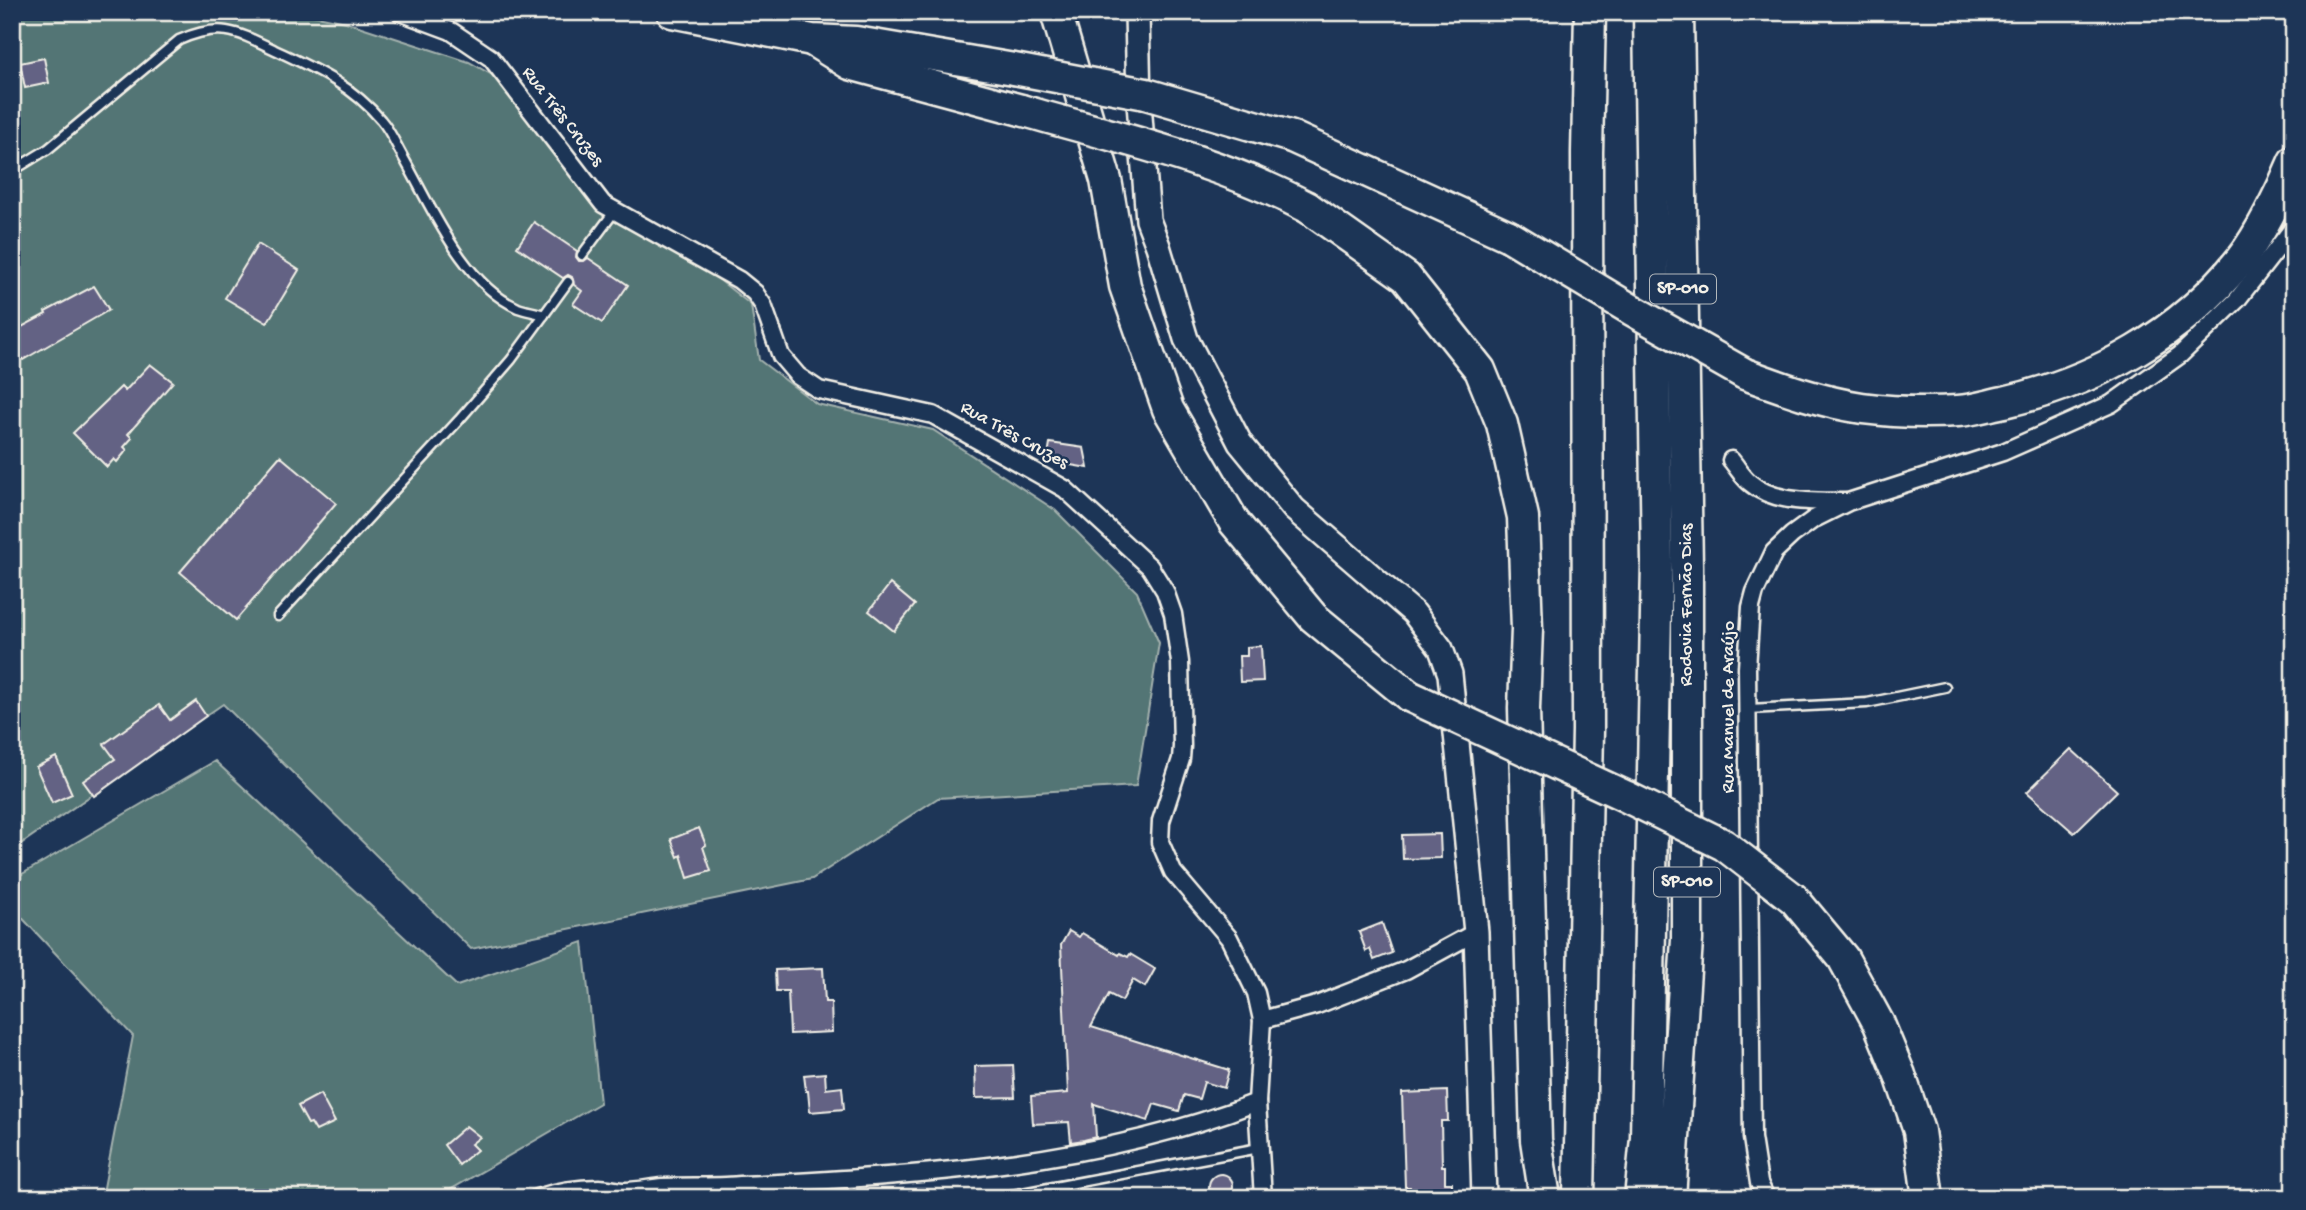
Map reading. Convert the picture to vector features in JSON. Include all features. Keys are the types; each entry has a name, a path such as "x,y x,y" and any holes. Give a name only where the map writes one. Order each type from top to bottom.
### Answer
{"highway":[{"path":"672,12 812,40 856,42 1146,94 1292,137 1509,236 1745,374 1798,394 1832,403 1875,409 1960,411 2037,394 2100,371 2161,335 2204,299 2242,258 2282,190 2294,161"},
{"path":"1056,12 1106,180 1125,286 1168,410 1234,522 1313,617 1409,696 1724,845 1794,899 1843,958 1879,1024 1919,1131 1928,1198"},
{"path":"1578,1198 1588,730 1587,152 1590,12"},
{"name":"Rodovia Fernão Dias","path":"1640,1198 1646,1125 1657,561 1649,12"},
{"name":"Rodovia Fernão Dias","path":"1670,1198 1687,940 1687,566 1678,12"},
{"path":"812,40 850,64 1021,110 1233,172 1271,188 1307,207 1406,277 1480,370 1502,424 1523,517 1527,629 1524,708 1536,1140 1545,1198"}],"street":[{"name":"Rua Três Cruzes","path":"400,12 451,30 491,58 603,204 739,280 755,293 764,304 781,356 798,376 819,390 933,415 1065,489 1150,567 1165,591 1180,662 1181,759 1161,821 1160,842 1173,872 1229,938 1256,993 1262,1020 1257,1102 1263,1198"},
{"path":"1137,12 1139,103 1148,220 1186,340 1240,443 1255,462 1294,509 1414,613 1441,649 1450,674 1476,932 1484,1198"},
{"name":"Rua Manuel de Araújo","path":"1766,1198 1759,1183 1752,1138 1748,668 1751,607 1774,552 1814,519 1848,502 2003,452 2111,404 2180,355 2228,309 2294,227"},
{"path":"1731,460 1747,481 1763,493 1783,498 1848,502"},
{"path":"1262,1020 1317,1005 1406,970 1476,932"},
{"path":"537,1198 557,1191 601,1188 625,1191 965,1170 1091,1149 1155,1135 1206,1122 1257,1102"},
{"path":"12,1194 18,1198"}],"lane":[{"path":"12,171 48,149 179,40 202,30 223,30 247,36 341,82 364,101 384,122 453,244 471,270 494,293 518,308 544,315"},
{"path":"582,255 614,212"},
{"path":"278,616 459,420 511,360 568,282"},
{"path":"1749,709 1867,703 1945,687"},
{"path":"996,1198 1259,1148"}],"green space":[{"path":"12,12 298,12 346,22 469,62 494,76 599,208 612,219 689,256 751,305 759,360 817,404 933,430 1055,510 1137,592 1159,643 1136,786 938,798 812,879 471,949 223,704 12,850"},
{"path":"215,761 457,986 583,942 600,1103 436,1198 102,1198 133,1036 12,907 12,880"}],"building":[{"path":"44,58 49,83 25,88 20,63"},
{"path":"534,222 577,251 576,257 579,261 588,258 628,285 602,323 573,304 582,291 574,285 572,277 568,275 563,278 517,247"},
{"path":"258,244 299,270 267,323 225,298"},
{"path":"94,286 109,310 23,360 12,342 12,332"},
{"path":"150,364 173,382 128,434 132,438 124,447 127,450 117,462 114,459 107,467 73,433 121,387 125,391"},
{"path":"1050,443 1084,448 1088,468 1047,461"},
{"path":"280,456 336,503 236,620 180,572"},
{"path":"890,584 915,605 894,631 869,611"},
{"path":"1261,646 1263,681 1240,682 1239,656 1247,656 1247,647"},
{"path":"196,701 206,716 94,796 83,781 115,759 104,744 159,705 170,720"},
{"path":"2071,749 2117,791 2074,833 2027,792"},
{"path":"56,757 72,794 52,803 36,767"},
{"path":"699,828 706,845 703,847 711,871 688,878 681,855 678,857 671,839"},
{"path":"1440,834 1441,858 1403,859 1402,835"},
{"path":"1382,923 1392,953 1374,960 1370,949 1366,951 1359,932"},
{"path":"1069,931 1079,937 1082,933 1119,955 1120,953 1128,957 1130,954 1155,969 1145,987 1133,980 1122,1001 1109,994 1091,1027 1229,1070 1224,1088 1204,1082 1199,1099 1184,1095 1179,1111 1154,1104 1148,1121 1094,1104 1096,1137 1084,1140 1071,1142 1069,1122 1033,1124 1031,1096 1068,1093 1061,945"},
{"path":"823,968 825,1002 831,1002 832,1032 790,1034 788,991 776,991 775,970"},
{"path":"1013,1065 1015,1097 976,1098 975,1066"},
{"path":"825,1073 826,1089 842,1087 844,1109 810,1112 804,1075"},
{"path":"1447,1091 1448,1121 1441,1121 1442,1166 1445,1166 1445,1183 1452,1183 1452,1198 1410,1198 1410,1187 1405,1187 1402,1093"},
{"path":"320,1094 335,1122 316,1131 311,1123 308,1124 298,1106"},
{"path":"466,1126 480,1137 471,1144 477,1150 459,1165 444,1145"},
{"path":"1221,1174 1232,1181 1233,1186 1226,1197 1221,1198 1210,1191 1209,1186 1216,1175"}]}
